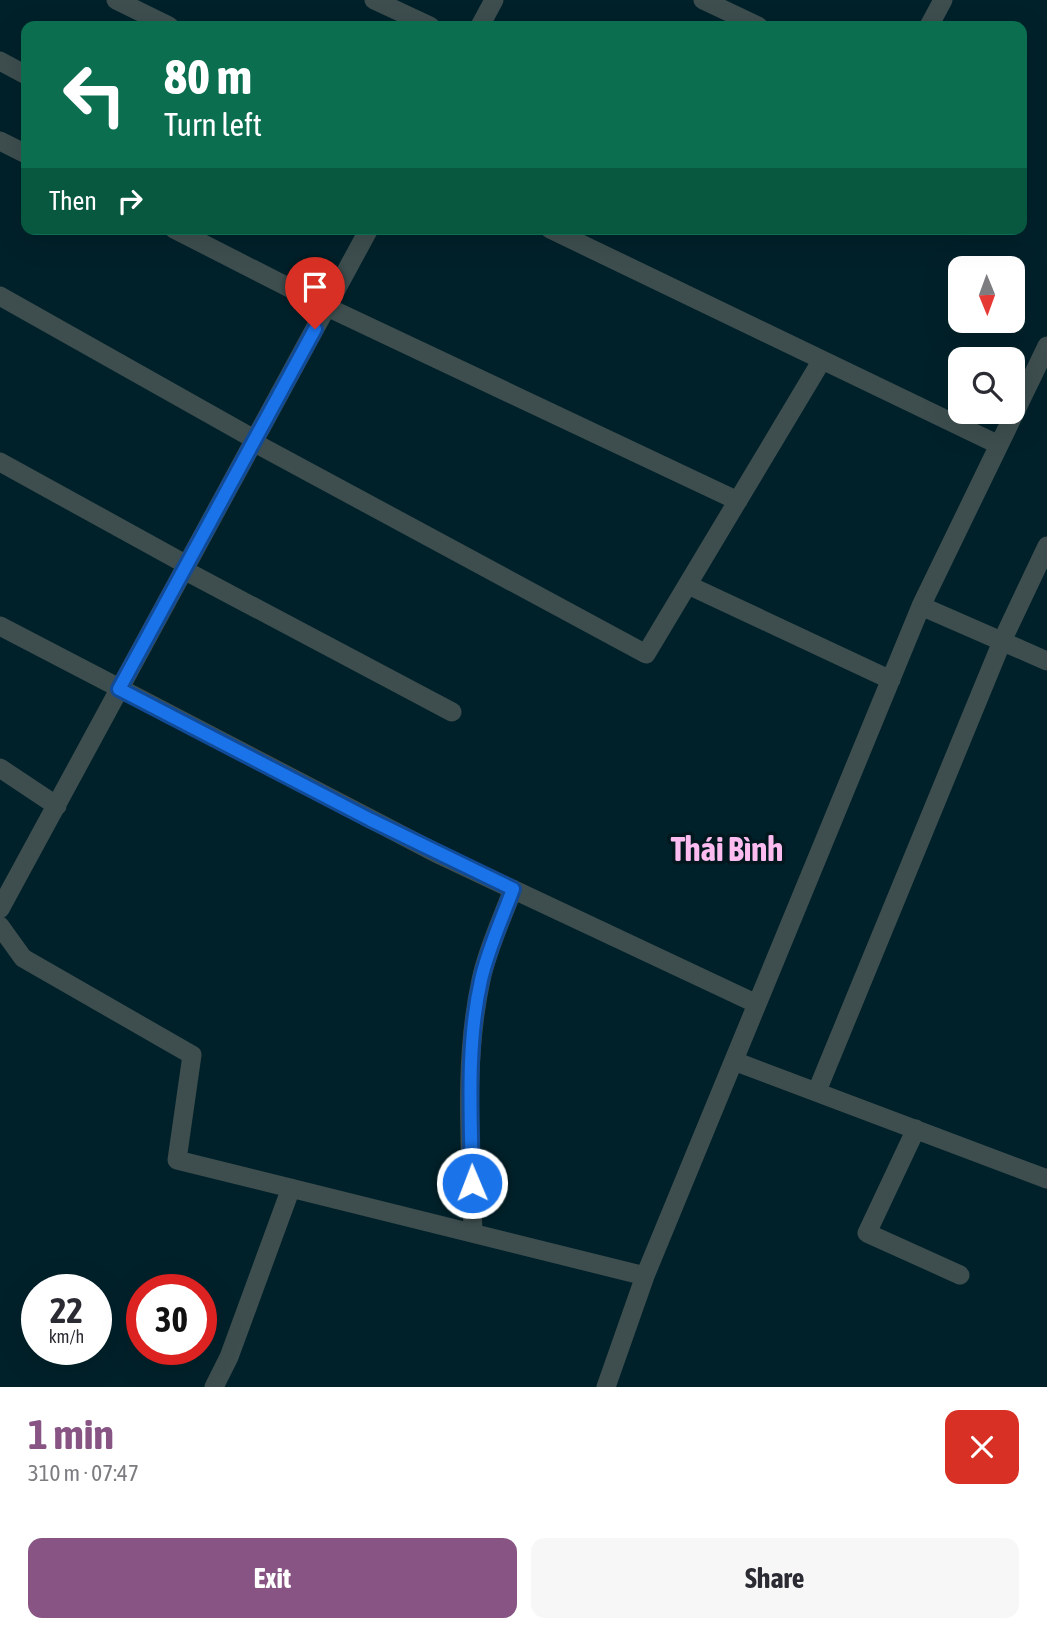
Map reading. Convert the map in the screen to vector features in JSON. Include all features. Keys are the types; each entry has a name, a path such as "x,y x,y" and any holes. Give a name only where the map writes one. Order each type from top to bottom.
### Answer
{"street":[{"path":"116,0 159,21"},
{"path":"374,0 419,21"},
{"path":"483,21 494,0"},
{"path":"703,0 747,21"},
{"path":"932,21 943,0"},
{"path":"0,61 21,72"},
{"path":"0,141 21,152"},
{"path":"186,235 327,307 738,501"},
{"path":"0,909 366,235"},
{"path":"562,235 999,445"},
{"path":"0,296 254,441 646,654 822,360"},
{"path":"606,1387 645,1276 921,606 1047,346"},
{"path":"0,462 185,568 452,712"},
{"path":"817,1091 1003,639 1047,546"},
{"path":"688,585 891,680"},
{"path":"921,606 1003,639 1047,661"},
{"path":"0,626 341,804 757,1004"},
{"path":"0,768 57,806"},
{"path":"473,1233 470,1083 473,1020 481,977 513,889"},
{"path":"0,926 23,958 192,1055 177,1160 645,1276"},
{"path":"734,1061 1047,1179"},
{"path":"916,1129 867,1233 960,1275"},
{"path":"214,1387 229,1357 291,1188"}],"district":[{"name":"Thái Bình","path":"727,849"}],"route":[{"path":"315,329 119,689 371,820 513,889 481,977 473,1020 470,1083 472,1183"}]}
